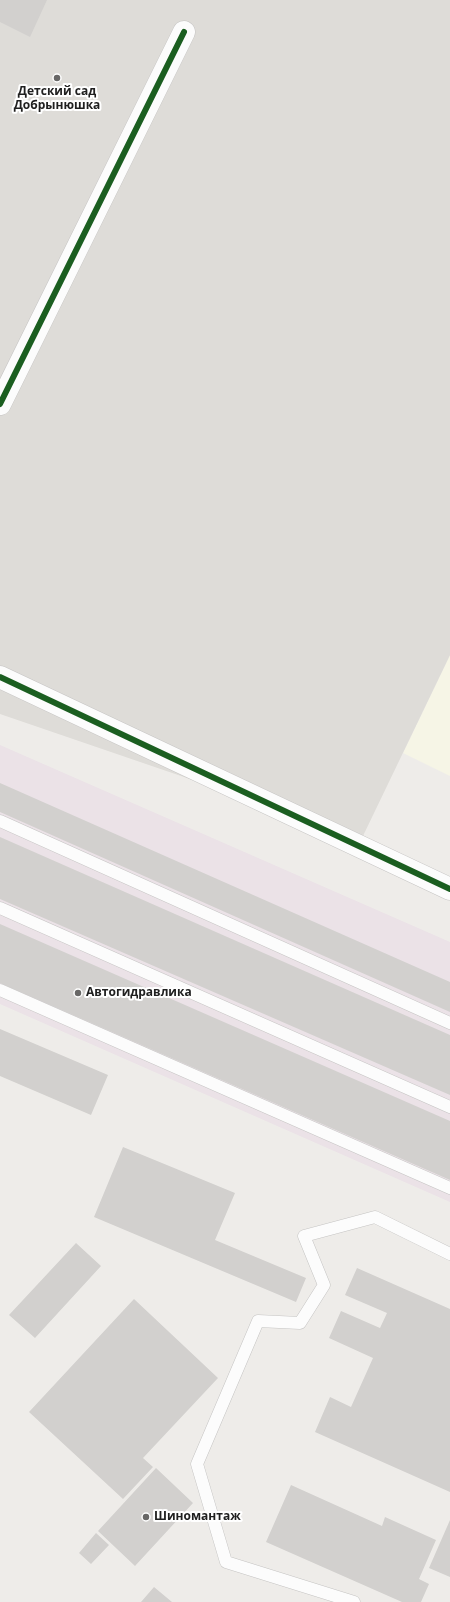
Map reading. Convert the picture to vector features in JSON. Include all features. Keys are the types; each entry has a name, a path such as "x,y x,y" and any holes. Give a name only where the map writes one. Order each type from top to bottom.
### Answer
{"street":[{"path":"0,404 184,32"},
{"path":"0,677 450,889"}],"lane":[{"path":"0,821 450,1023"},
{"path":"0,908 450,1108"},
{"path":"0,990 450,1188"},
{"path":"354,1602 226,1562 197,1464 258,1321 300,1323 324,1285 304,1236 376,1217 450,1254"}],"shaded area":[{"path":"0,0 450,0 450,655 362,838 0,714"},
{"path":"450,655 450,776 403,753"},
{"path":"0,745 450,942 450,1202 0,1004"}],"building":[{"path":"0,0 47,0 30,37 0,22"},
{"path":"0,783 450,982 450,1012 0,812"},
{"path":"0,837 450,1035 450,1095 0,899"},
{"path":"0,924 450,1121 450,1180 0,983"},
{"path":"0,1029 108,1075 91,1115 0,1076"},
{"path":"123,1147 235,1193 215,1240 306,1278 296,1302 94,1217"},
{"path":"76,1243 101,1266 35,1338 9,1315"},
{"path":"357,1268 450,1309 450,1492 315,1432 330,1397 351,1407 373,1358 329,1338 341,1311 380,1328 387,1313 345,1295"},
{"path":"134,1299 218,1378 143,1458 153,1467 123,1499 29,1412"},
{"name":"Шиномантаж","path":"156,1468 193,1503 135,1566 98,1531"},
{"path":"291,1485 382,1526 385,1517 436,1540 419,1579 429,1584 421,1602 402,1602 266,1542"},
{"path":"450,1520 450,1577 429,1568"},
{"path":"96,1533 109,1545 91,1564 79,1553"},
{"path":"154,1587 172,1602 141,1602"}],"cycle path":[{"path":"0,404 184,32"},
{"path":"0,677 450,889"}],"place":[{"name":"Детский сад Добрынюшка","path":"57,78"},
{"name":"Автогидравлика","path":"78,993"},
{"name":"Шиномантаж","path":"146,1517"}]}
